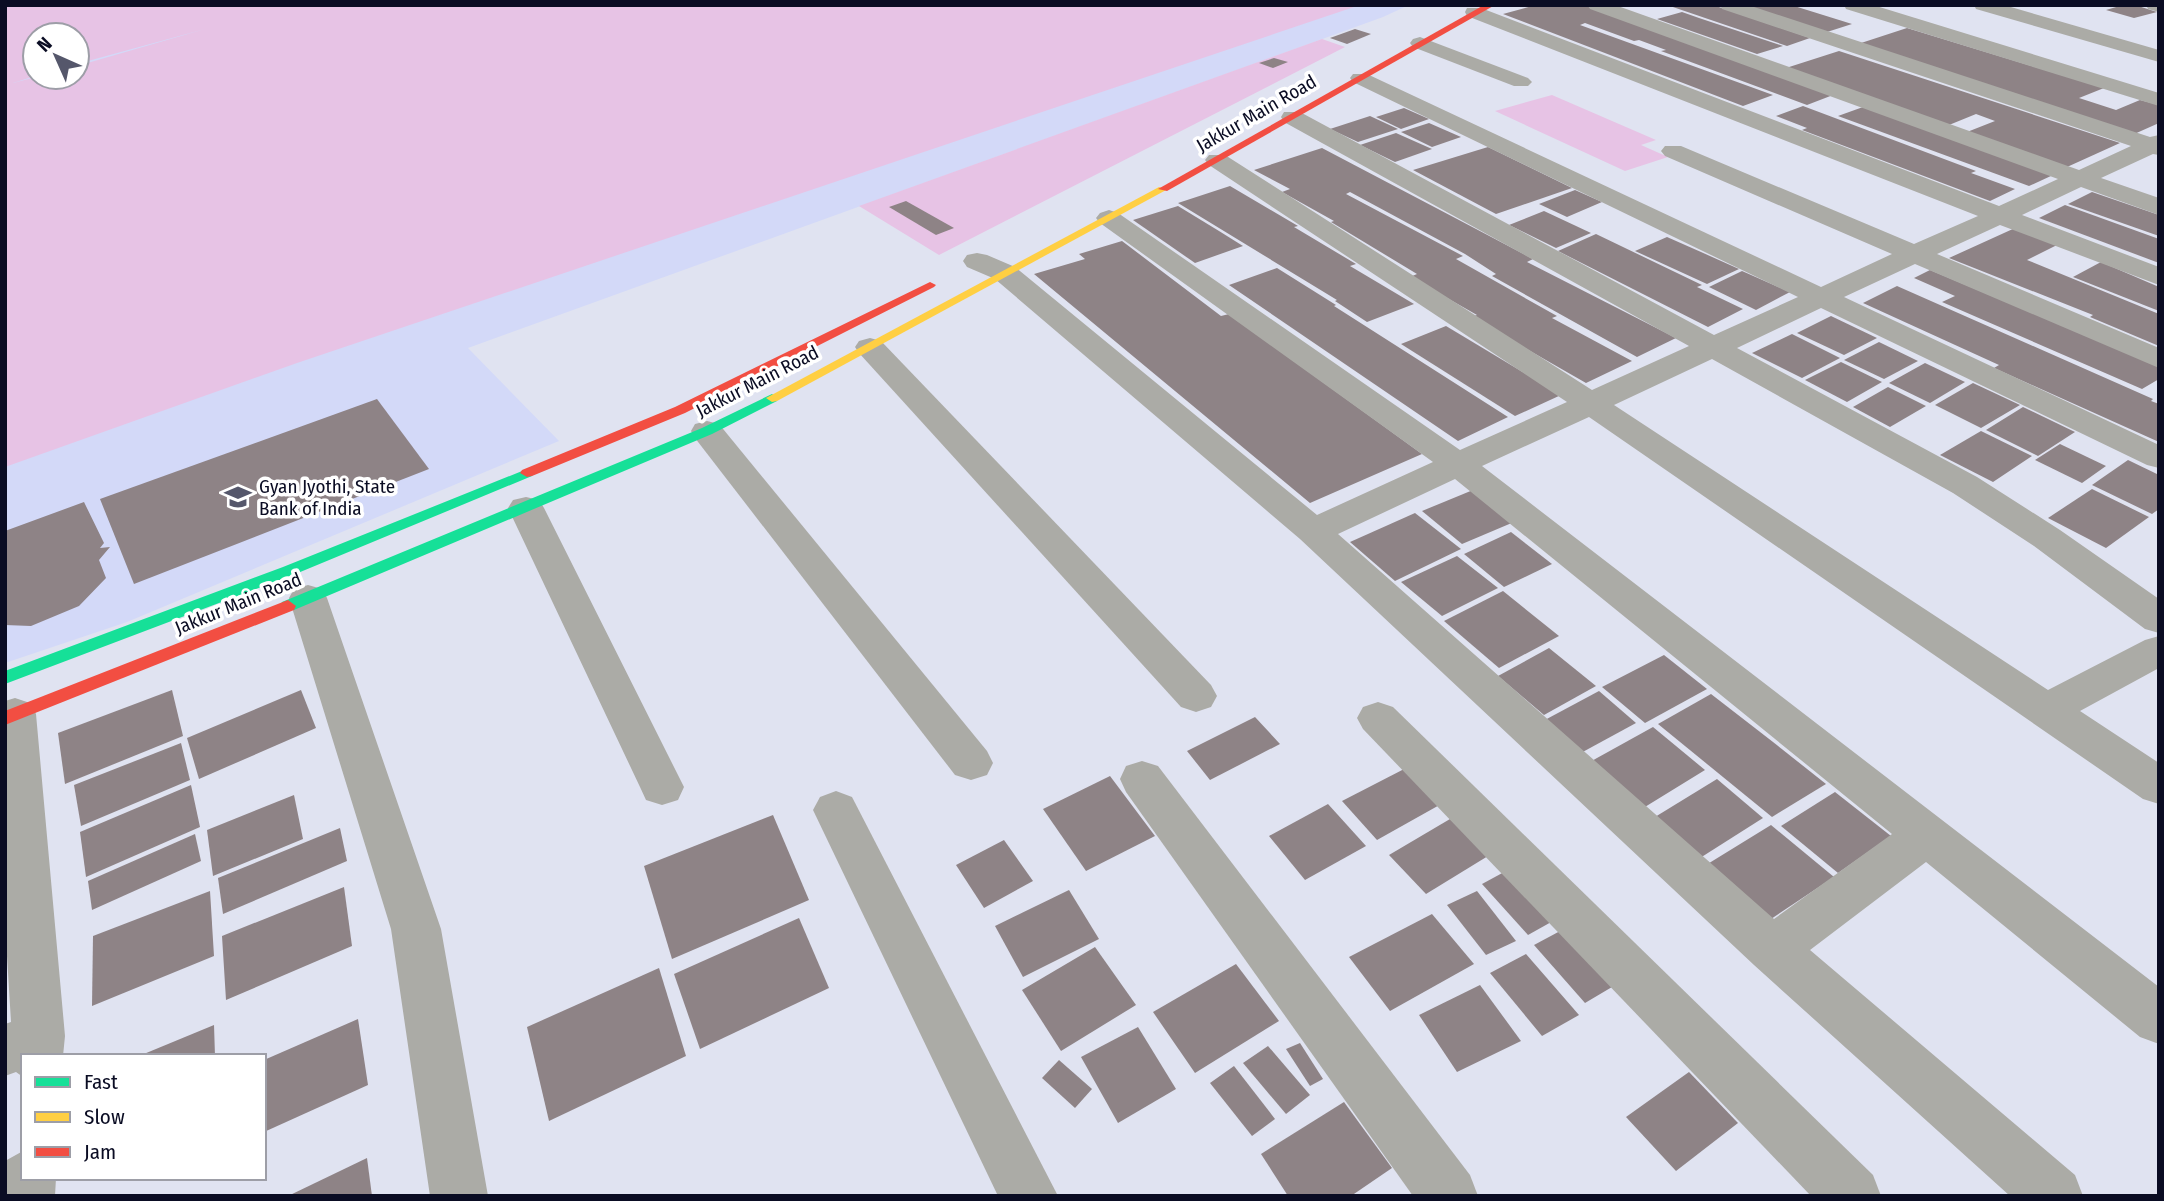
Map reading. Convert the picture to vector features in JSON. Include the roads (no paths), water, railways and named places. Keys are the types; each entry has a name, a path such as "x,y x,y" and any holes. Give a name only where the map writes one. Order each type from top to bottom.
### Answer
{"main road":[{"name":"Jakkur Main Road","path":"9,703 308,598 707,431 870,347 987,262 1109,218 1483,9"},
{"name":"Jakkur Main Road","path":"9,703 288,572 667,416 941,279"}],"street":[{"path":"1597,5 2159,207"},
{"path":"1729,5 2156,145"},
{"path":"1853,5 2159,100"},
{"path":"1983,5 2159,55"},
{"path":"1483,9 2159,276"},
{"path":"1763,65 1929,9"},
{"path":"1420,43 1521,82"},
{"path":"1360,78 2159,458"},
{"path":"1292,117 1965,485 2047,538 2159,619"},
{"path":"1313,531 2156,145"},
{"path":"1673,151 2159,359"},
{"path":"1217,160 1590,403 2159,786"},
{"path":"1109,218 1458,464 2159,1018"},
{"path":"987,262 1313,531 1772,950 2054,1196"},
{"path":"870,347 1196,696"},
{"path":"707,431 971,763"},
{"path":"526,508 662,787"},
{"path":"308,598 416,929 458,1196"},
{"path":"2045,711 2159,649"},
{"path":"9,703 26,1047"},
{"path":"1378,718 1852,1196"},
{"path":"1142,779 1449,1196"},
{"path":"836,810 1029,1196"},
{"path":"1772,950 1927,835"}],"place":[{"name":"Gyan Jyothi, State Bank of India","path":"238,497"}]}
